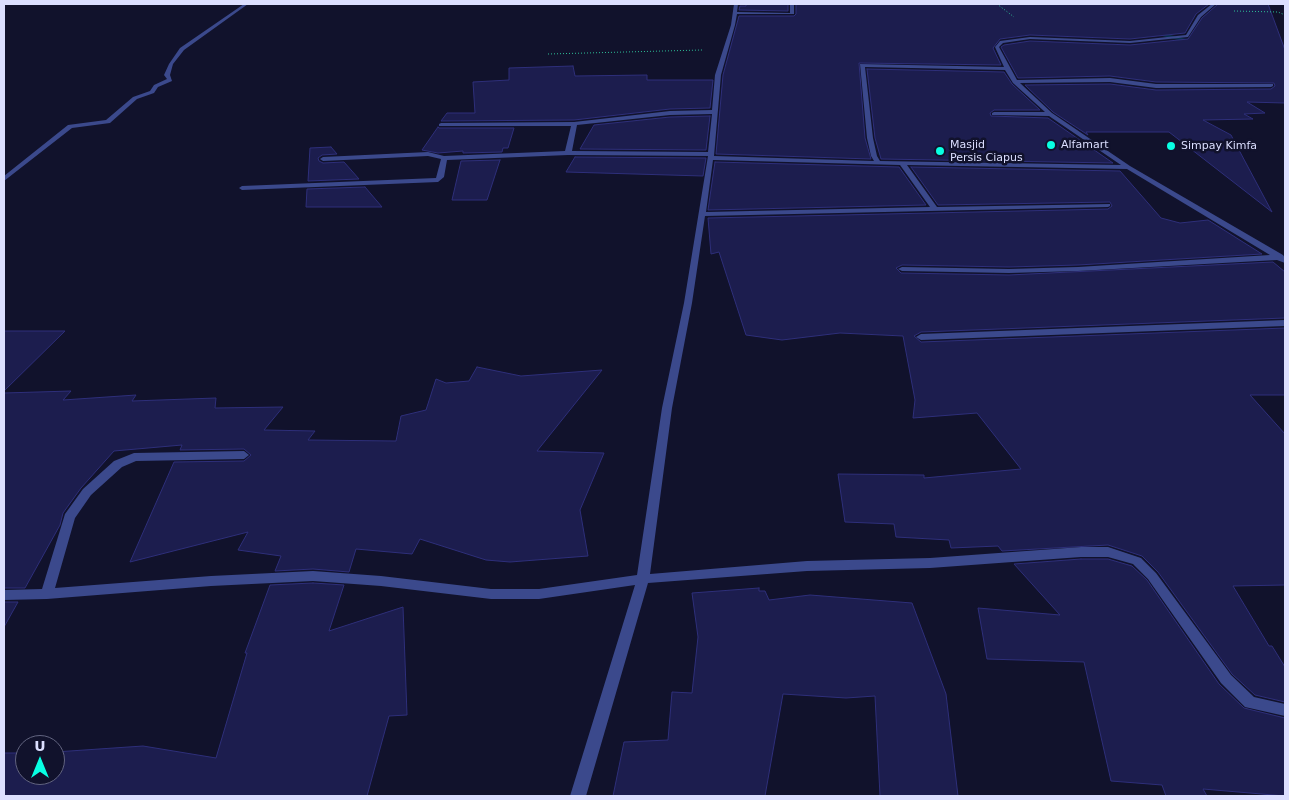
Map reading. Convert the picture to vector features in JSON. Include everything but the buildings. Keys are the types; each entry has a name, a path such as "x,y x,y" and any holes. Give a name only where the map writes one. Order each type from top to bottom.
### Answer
{"street":[{"path":"4,179 70,126 108,122 136,98 152,92 156,86 170,80 167,75 171,64 182,49 246,4"},
{"path":"578,796 643,579 667,408 690,290 711,156 718,75 735,8 792,14 792,4"},
{"path":"1214,4 1199,16 1188,36 1147,41 1088,42 1030,38 1002,42 997,46 1015,82 1050,114 1128,167 1282,259"},
{"path":"878,163 874,156 870,138 862,65 1007,69"},
{"path":"1015,82 1114,80 1161,86 1271,85"},
{"path":"441,125 574,124 670,113 715,112"},
{"path":"994,114 1050,114"},
{"path":"568,153 574,124"},
{"path":"323,159 428,154 444,158 568,153 711,156 878,163 1128,167"},
{"path":"242,188 438,180 441,177 444,158"},
{"path":"902,163 935,209"},
{"path":"701,214 1108,205"},
{"path":"902,269 1009,271 1282,259"},
{"path":"921,337 1285,323"},
{"path":"48,594 69,518 87,492 118,464 134,457 244,455"},
{"path":"4,595 48,594 211,581 313,576 380,581 491,594 539,594 643,579 807,566 930,563 1081,552 1108,552 1136,561 1152,576 1226,679 1250,702 1285,710"}],"path":[{"path":"1208,10 1278,12 1285,15"},
{"path":"548,54 725,51"}],"waterway":[{"path":"1149,29 1156,33 1199,43"}],"place":[{"name":"Alfamart","path":"1051,145"},
{"name":"Simpay Kimfa","path":"1171,146"},
{"name":"Masjid Persis Ciapus","path":"940,151"}]}
